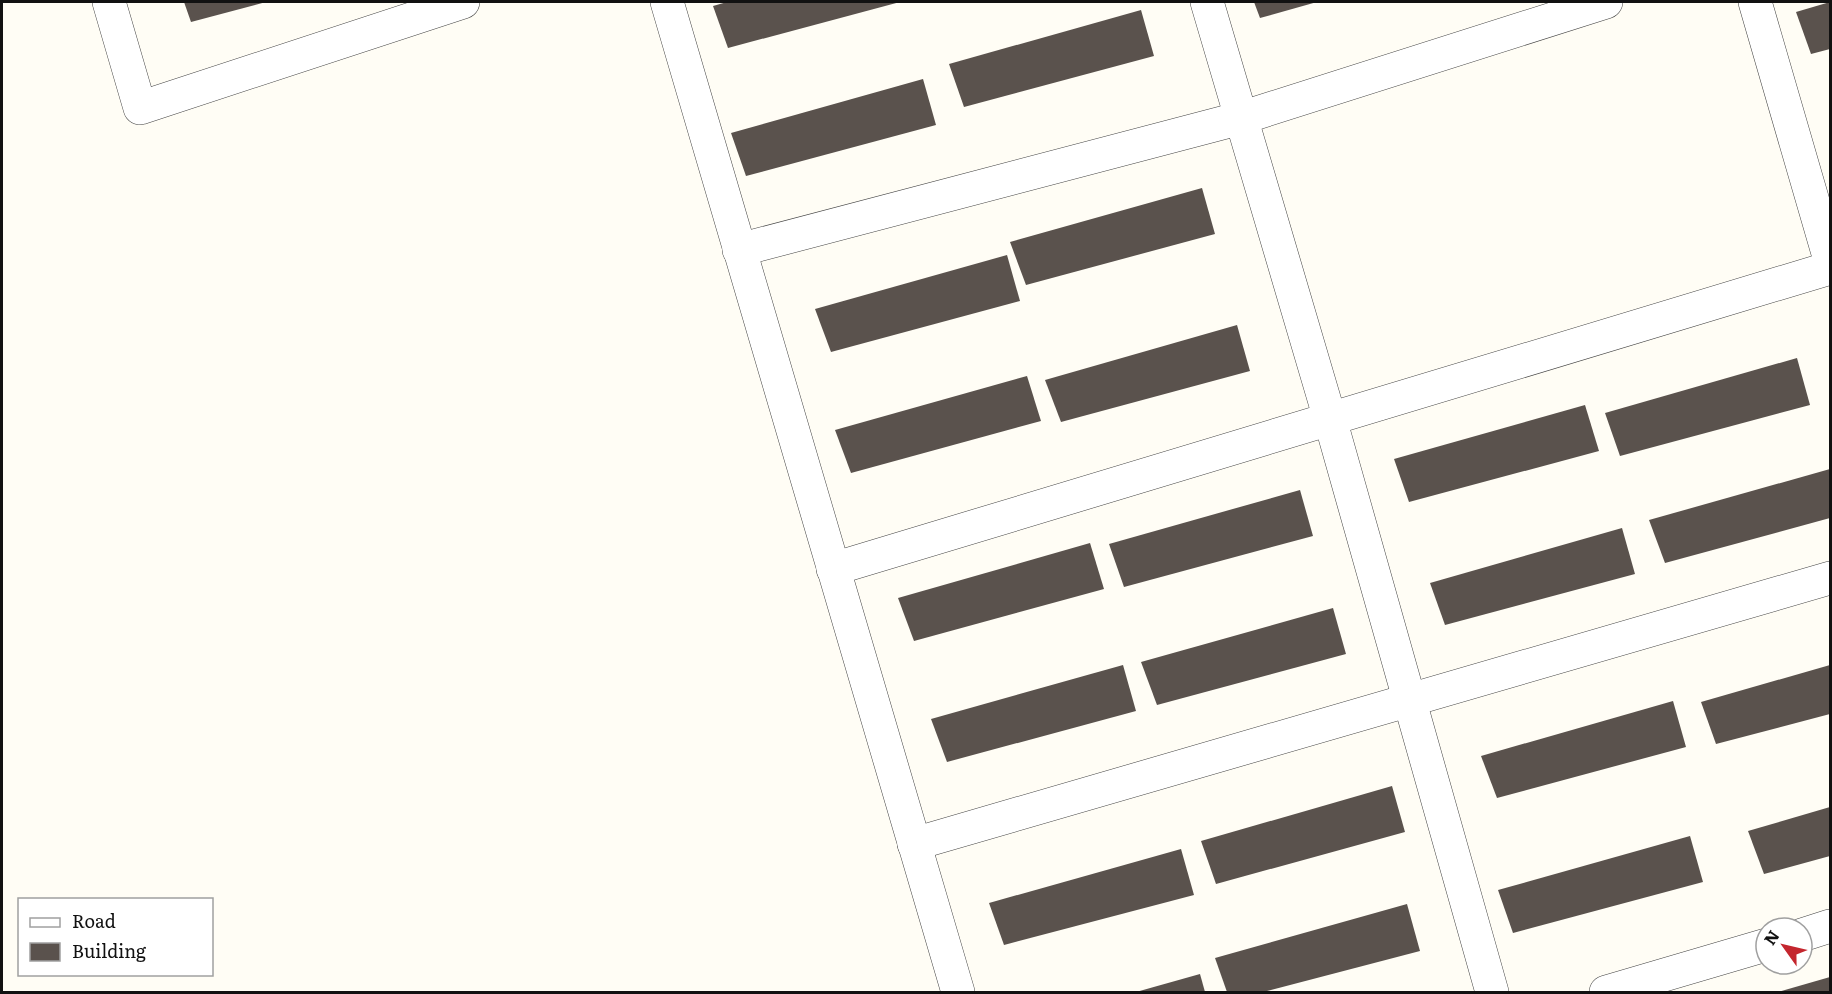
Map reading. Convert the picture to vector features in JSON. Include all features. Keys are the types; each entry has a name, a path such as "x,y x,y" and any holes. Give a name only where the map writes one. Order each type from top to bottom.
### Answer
{"street":[{"path":"109,2 140,108 463,2"},
{"path":"667,2 958,993"},
{"path":"1207,2 1330,419 1492,993"},
{"path":"740,250 1241,118 1606,2"},
{"path":"1755,2 1830,260"},
{"path":"833,569 1830,268"},
{"path":"914,844 1830,578"},
{"path":"1814,931 1830,926"},
{"path":"1606,993 1754,949"}],"building":[{"path":"184,2 266,2 191,22"},
{"path":"727,2 900,2 728,48 713,6"},
{"path":"1254,2 1317,2 1260,18"},
{"path":"1830,2 1830,49 1811,54 1796,12"},
{"path":"1141,10 1154,56 964,107 949,64"},
{"path":"923,79 936,125 746,176 731,133"},
{"path":"1202,188 1215,234 1026,285 1010,242"},
{"path":"1007,255 1020,301 831,352 815,309"},
{"path":"1237,325 1250,371 1061,422 1045,380"},
{"path":"1797,358 1810,405 1620,456 1605,413"},
{"path":"1027,376 1041,421 851,473 835,430"},
{"path":"1585,405 1599,451 1409,502 1394,459"},
{"path":"1830,469 1830,518 1665,563 1649,520"},
{"path":"1300,490 1313,536 1124,587 1109,544"},
{"path":"1622,528 1635,574 1445,625 1430,583"},
{"path":"1090,543 1104,589 914,641 898,598"},
{"path":"1333,608 1346,654 1157,705 1141,662"},
{"path":"1123,665 1136,711 947,762 931,719"},
{"path":"1830,665 1830,714 1716,744 1701,702"},
{"path":"1673,701 1686,747 1497,798 1481,756"},
{"path":"1392,786 1405,832 1216,884 1201,841"},
{"path":"1830,807 1830,856 1764,874 1748,831"},
{"path":"1690,836 1703,882 1513,933 1498,890"},
{"path":"1181,849 1194,895 1004,945 989,903"},
{"path":"1407,904 1420,951 1263,992 1227,992 1215,958"},
{"path":"1200,974 1205,992 1136,992"},
{"path":"1830,977 1830,992 1778,992"}]}
